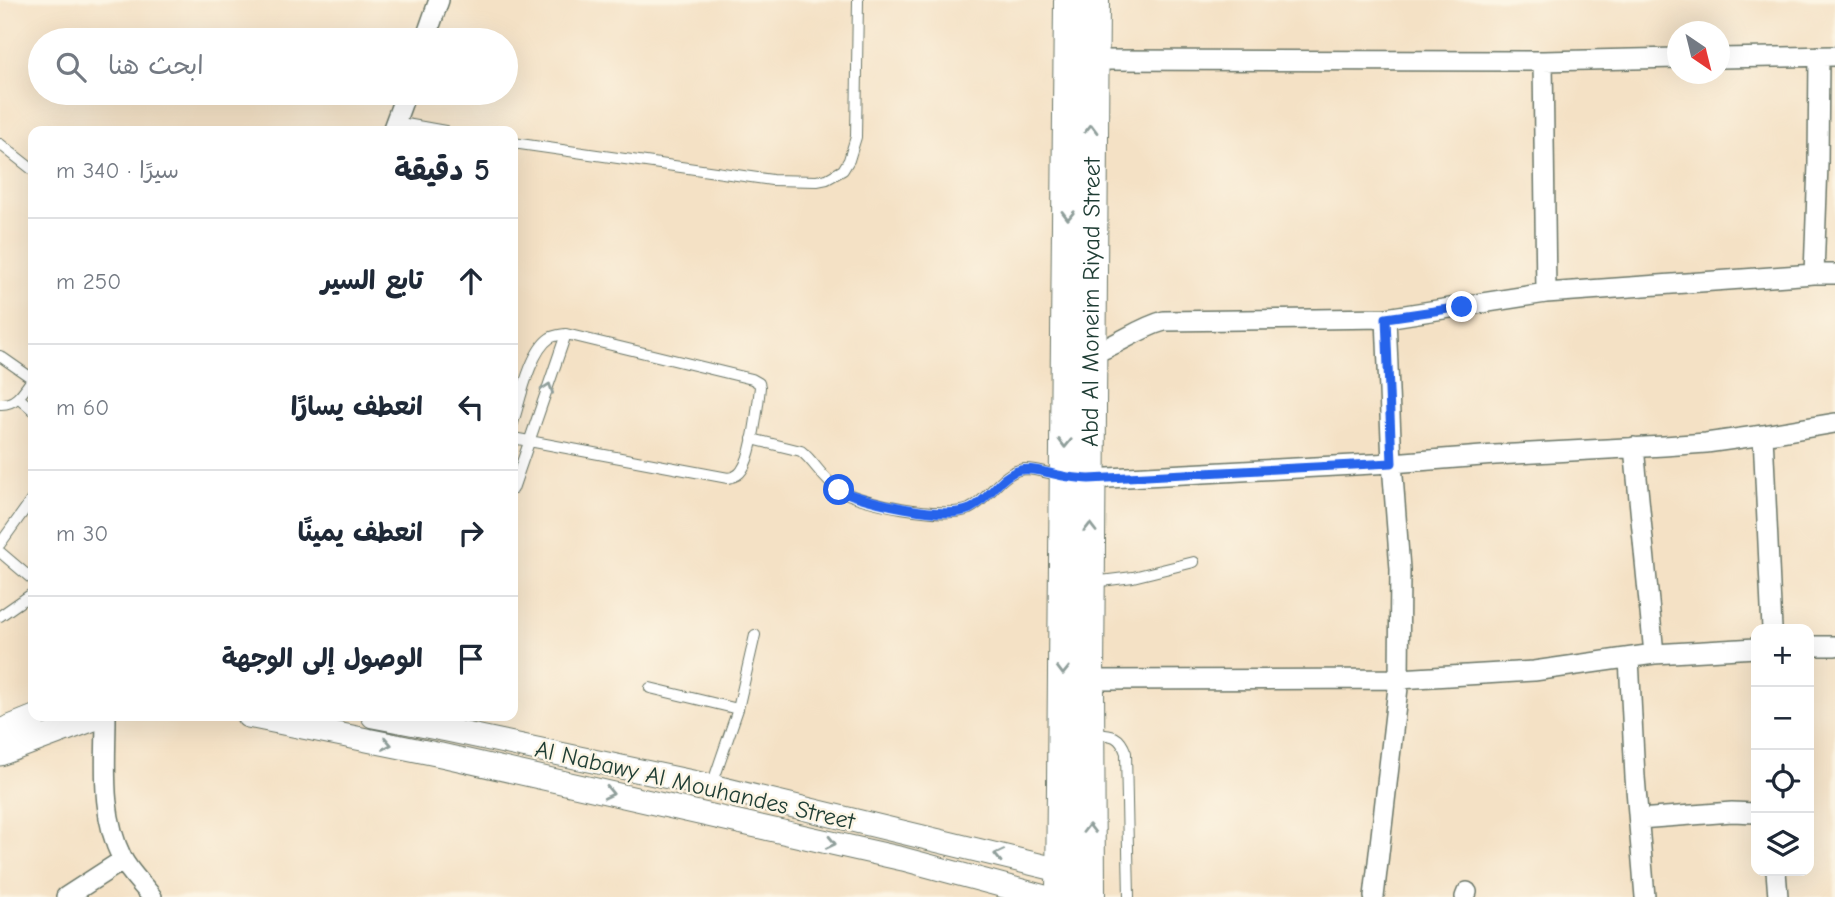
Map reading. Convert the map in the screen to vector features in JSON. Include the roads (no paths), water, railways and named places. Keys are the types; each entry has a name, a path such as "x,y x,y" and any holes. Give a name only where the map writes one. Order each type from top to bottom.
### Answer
{"highway":[{"name":"Abd Al Moneim Riyad Street","path":"1070,0 1077,478 1075,885"},
{"name":"Abd Al Moneim Riyad Street","path":"1077,478 1091,354 1093,0"},
{"name":"Abd Al Moneim Riyad Street","path":"1075,885 1089,734 1088,680 1077,583"}],"street":[{"path":"429,28 439,0"},
{"path":"1730,58 1827,56 1826,164 1814,274"},
{"path":"1092,60 1543,61 1667,58"},
{"path":"1543,61 1546,293"},
{"path":"394,126 402,105"},
{"path":"1091,354 1105,350 1143,328 1164,321 1386,318 1546,293 1835,274"},
{"path":"1374,897 1399,679 1400,569 1386,318"},
{"path":"1077,478 1392,463 1706,443 1835,424"},
{"path":"1763,435 1772,624"},
{"path":"1634,447 1654,654"},
{"path":"1814,646 1835,646"},
{"path":"1088,680 1399,679 1534,671 1654,654 1751,648"},
{"path":"1629,658 1645,897"},
{"path":"0,731 28,720"},
{"path":"0,754 90,721"},
{"path":"104,721 106,803 112,832 123,860 152,897"},
{"name":"Al Nabawy Al Mouhandes Street","path":"303,721 347,725 441,755 903,859 1045,897"},
{"path":"433,723 441,755"},
{"name":"Al Nabawy Al Mouhandes Street","path":"433,723 711,786 1075,885"},
{"path":"702,815 711,786"},
{"path":"1639,819 1751,813"},
{"path":"66,897 123,860"},
{"path":"1776,876 1778,897"}],"lane":[{"path":"518,144 772,180 827,179 843,170 856,137 858,0"},
{"path":"0,144 28,166"},
{"path":"518,475 566,334"},
{"path":"518,407 529,371 543,344 550,338 566,334 756,380 760,387 746,464 734,477 518,439"},
{"path":"0,356 28,376"},
{"path":"0,404 12,403 28,386"},
{"path":"19,398 28,406"},
{"path":"752,439 801,451 839,490 887,506 951,513 970,509 1007,477 1023,469 1077,478"},
{"path":"0,544 28,505"},
{"path":"0,552 28,576"},
{"path":"1077,583 1133,577 1194,562"},
{"path":"0,616 28,596"},
{"path":"711,786 738,709 755,635"},
{"path":"650,688 738,709"},
{"path":"1089,734 1117,737 1126,753 1129,897"}]}
